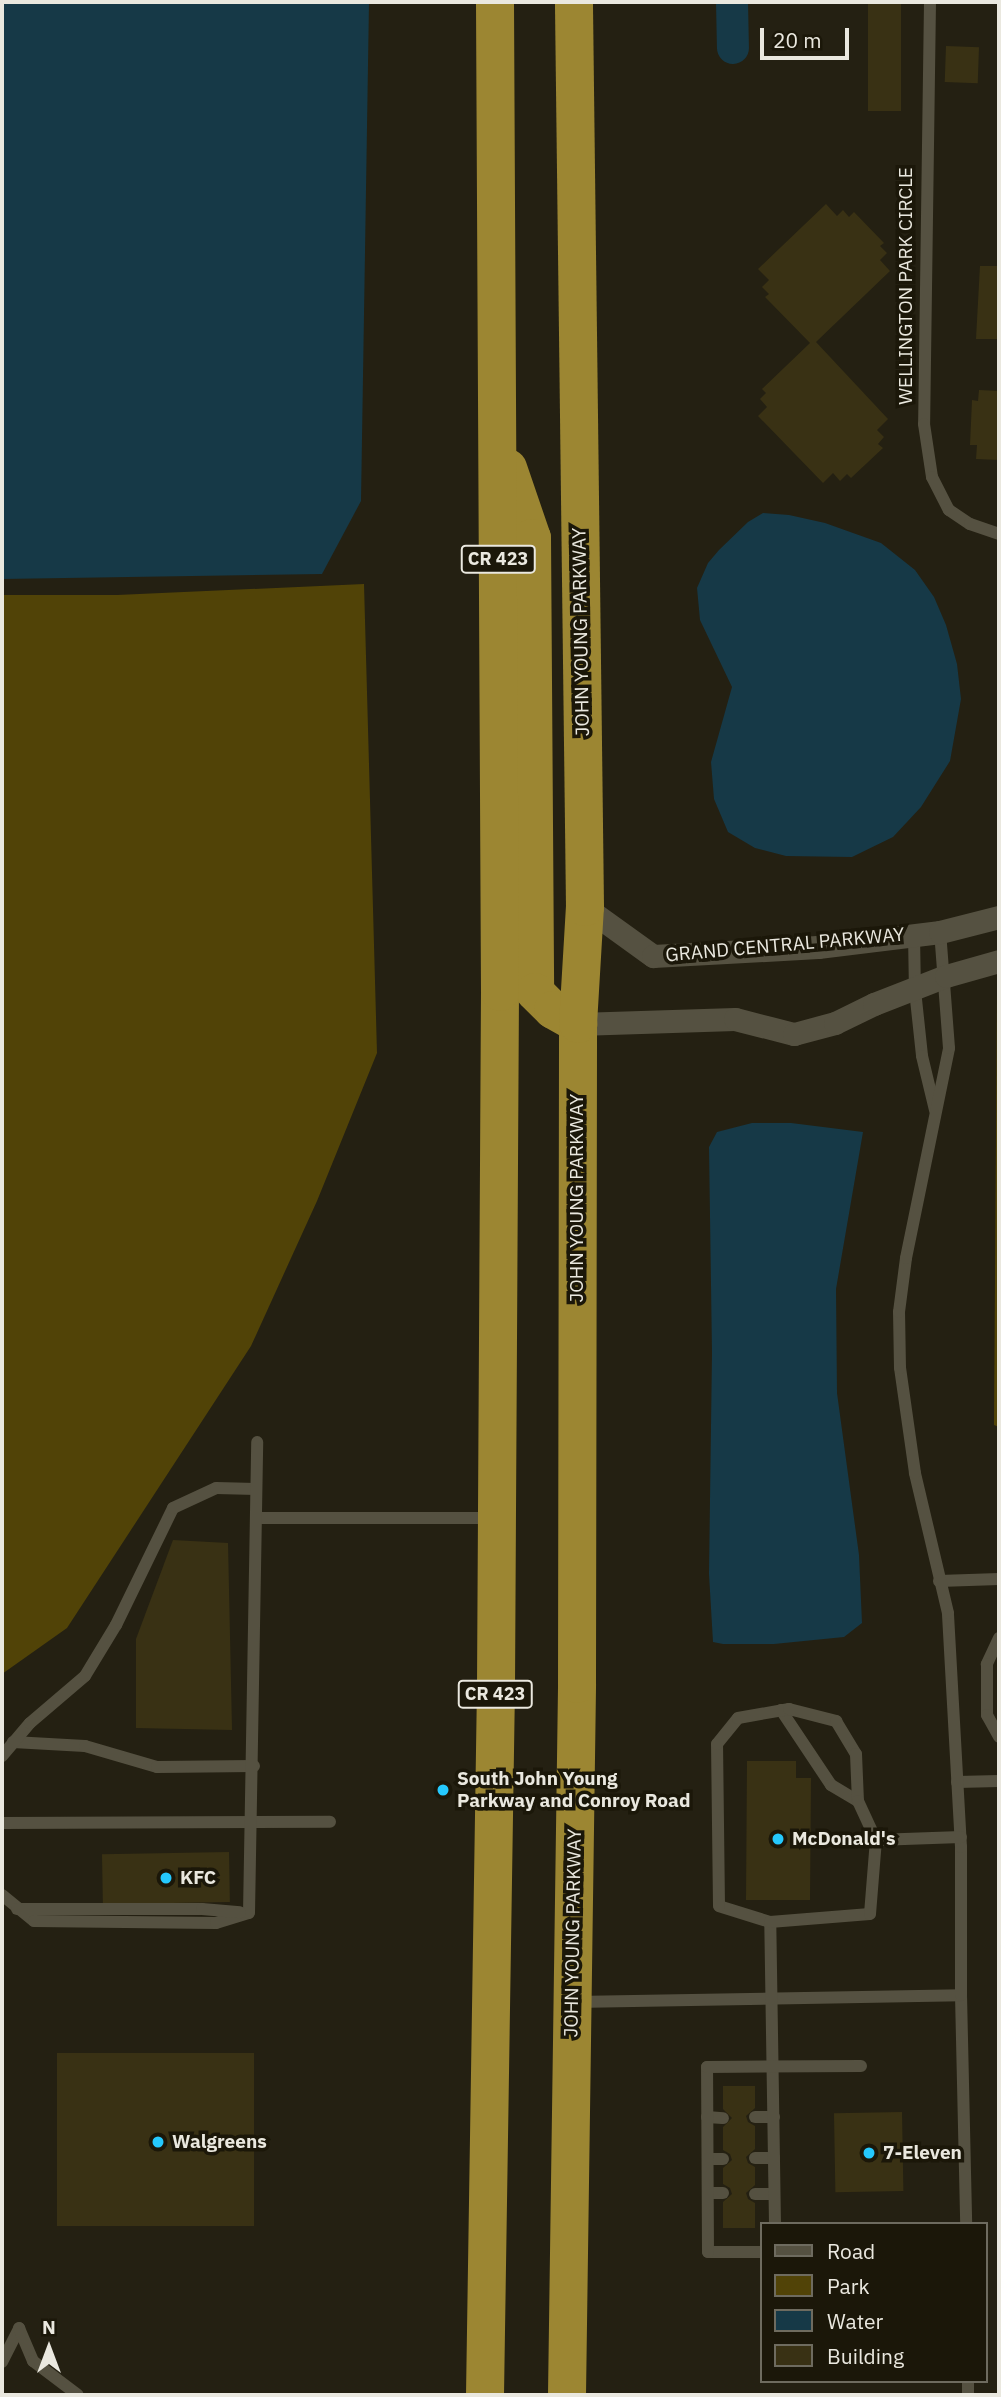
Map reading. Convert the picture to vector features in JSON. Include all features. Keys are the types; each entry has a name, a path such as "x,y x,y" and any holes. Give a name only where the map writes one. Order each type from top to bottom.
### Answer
{"highway":[{"name":"CR 423","path":"485,2395 500,992 495,2"},
{"name":"JOHN YOUNG PARKWAY","path":"567,2395 577,1684 578,1024 585,907 575,2"},
{"path":"497,438 532,538 535,992 553,1010 578,1024"},
{"path":"500,992 550,1035 554,1044 566,1138 577,1170"}],"street":[{"name":"GRAND CENTRAL PARKWAY","path":"585,907 653,956 818,947 940,932 999,917"},
{"path":"578,1024 735,1019 794,1034 835,1023 874,1004 946,976 988,969 999,961"}],"lane":[{"name":"WELLINGTON PARK CIRCLE","path":"930,2 925,424 932,477 949,510 970,524 999,534"},
{"path":"940,932 946,976 949,1048 906,1258 899,1312 900,1368 915,1474 948,1613 961,1837 966,2222"},
{"path":"914,935 915,990 922,1056 937,1117"},
{"path":"2,1895 34,1921 216,1923 249,1913 254,1766 257,1442"},
{"path":"2,1756 30,1723 85,1676 116,1625 173,1508 216,1488 256,1489"},
{"path":"256,1518 496,1518"},
{"path":"939,1581 999,1579"},
{"path":"999,1638 987,1664 986,1716 999,1737"},
{"path":"789,1709 836,1721 856,1754 859,1801 876,1840 870,1914 770,1922 719,1906 717,1744 738,1718 789,1709"},
{"path":"781,1710 831,1785 859,1801"},
{"path":"13,1742 85,1746 157,1767 254,1766"},
{"path":"957,1782 999,1781"},
{"path":"2,1823 330,1822"},
{"path":"876,1840 961,1837"},
{"path":"770,1922 775,2222"},
{"path":"573,2002 961,1995"},
{"path":"760,2252 708,2252 707,2067 861,2066"},
{"path":"707,2117 723,2118"},
{"path":"755,2117 774,2117"},
{"path":"755,2158 774,2158"},
{"path":"708,2159 723,2159"},
{"path":"708,2193 723,2193"},
{"path":"755,2194 774,2194"},
{"path":"2,2362 19,2328 33,2361 78,2395"}],"green space":[{"path":"364,584 377,1053 317,1201 251,1346 67,1628 2,1674 2,595 117,595"},
{"path":"999,991 999,1427 994,1425"}],"water":[{"path":"2,2 369,2 361,501 322,574 2,579"},
{"path":"763,513 789,515 825,523 881,543 915,570 934,597 946,625 957,664 961,699 950,761 921,807 893,837 852,857 786,856 755,848 728,832 714,799 711,762 732,687 700,620 697,588 708,563 719,550 748,522"},
{"path":"752,1123 791,1123 863,1132 836,1289 837,1393 859,1555 862,1623 844,1637 774,1644 713,1642 709,1574 712,1353 709,1147 717,1132"}],"building":[{"path":"868,2 901,2 901,111 868,111"},
{"path":"946,46 979,47 978,83 945,82"},
{"path":"826,204 837,216 843,210 849,217 854,212 884,243 880,246 887,253 880,260 890,271 816,342 888,419 877,430 884,437 878,444 883,448 851,478 847,474 840,481 833,473 823,483 758,416 767,407 760,399 766,393 762,389 810,343 765,297 769,294 762,287 769,280 758,269"},
{"path":"980,266 999,266 999,339 976,339"},
{"path":"979,390 999,391 999,460 976,459 977,445 970,445 972,400 978,401"},
{"path":"173,1540 228,1543 232,1730 136,1728 136,1639"},
{"name":"McDonald's","path":"747,1761 796,1761 796,1778 811,1778 810,1900 746,1900"},
{"name":"KFC","path":"229,1852 230,1902 103,1904 102,1854"},
{"path":"57,2053 254,2053 254,2226 57,2226"},
{"path":"723,2086 755,2086 755,2108 746,2116 748,2122 755,2126 755,2149 746,2157 748,2163 755,2167 755,2185 746,2193 748,2199 755,2203 755,2228 723,2228 723,2202 732,2194 730,2188 723,2184 723,2168 732,2160 730,2154 723,2150 723,2127 732,2118 723,2109"},
{"name":"7-Eleven","path":"902,2112 903,2191 835,2192 834,2113"}],"waterway":[{"path":"732,2 733,48"}],"place":[{"name":"South John Young Parkway and Conroy Road","path":"443,1790"},
{"name":"McDonald's","path":"778,1839"},
{"name":"KFC","path":"166,1878"},
{"name":"Walgreens","path":"158,2142"},
{"name":"7-Eleven","path":"869,2153"}]}
